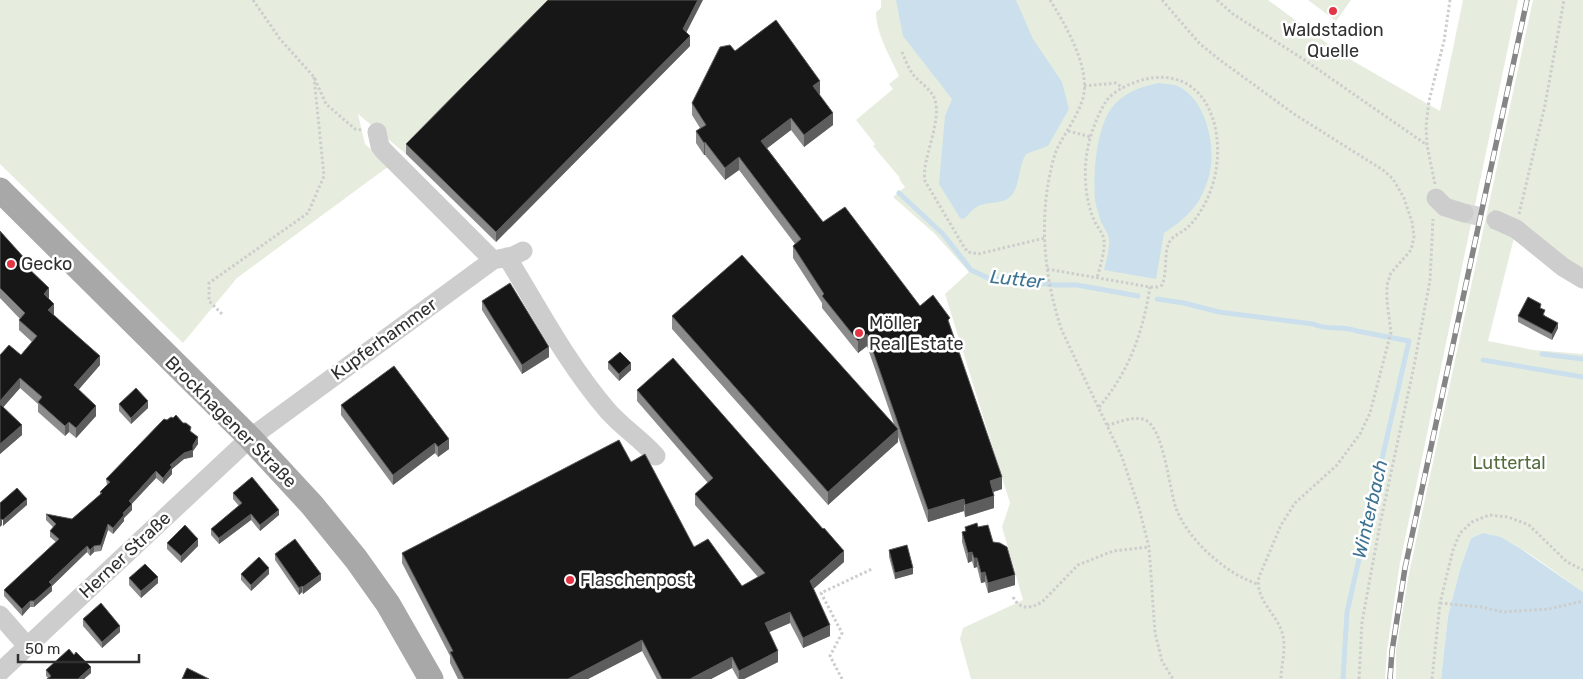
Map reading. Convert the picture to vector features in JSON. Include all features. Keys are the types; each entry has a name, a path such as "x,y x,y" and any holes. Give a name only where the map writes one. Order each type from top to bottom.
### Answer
{"main road":[{"name":"Brockhagener Straße","path":"0,190 250,438 312,505 356,558 388,604 432,679"}],"street":[{"path":"377,132 380,146 384,151 508,256 582,379 619,423 656,456"},
{"path":"1438,201 1453,211 1464,213"},
{"path":"1496,220 1516,229 1563,267 1583,279"},
{"name":"Kupferhammer","path":"250,438 508,256"},
{"name":"Herner Straße","path":"0,672 250,438"},
{"path":"0,615 28,646"}],"path":[{"path":"253,0 280,39 314,77 326,104 355,129 370,133 377,132"},
{"path":"1050,0 1075,44 1084,86 1083,98 1068,131 1058,147 1046,193 1045,238 1048,281 1062,331 1122,457 1149,547 1155,633 1162,660 1173,679"},
{"path":"1162,0 1200,44 1220,60 1294,114 1383,170 1398,187 1412,222 1414,237 1411,250 1392,273 1387,285 1391,332 1370,413 1360,434 1337,465 1295,503 1272,544 1258,584 1259,591 1283,634 1285,646 1281,679"},
{"path":"1217,0 1233,14 1303,59 1427,144"},
{"path":"1359,679 1362,622 1430,280 1434,215 1438,201 1427,144 1426,126 1429,101 1444,41 1450,0"},
{"path":"1516,229 1545,106 1564,0"},
{"path":"902,52 913,74 930,91 936,101 933,140 924,174 925,181 964,247 968,252 978,254 1045,238"},
{"path":"1047,269 1098,278 1150,287 1162,285 1171,239 1187,228 1196,218 1209,194 1217,162 1215,125 1207,103 1192,86 1180,80 1167,76 1140,80 1113,94 1106,101 1090,137 1085,176 1094,220 1104,240 1098,278"},
{"path":"222,314 209,301 209,283 308,213 324,176 314,77"},
{"path":"1084,86 1116,83 1124,88"},
{"path":"1068,131 1090,137"},
{"path":"1099,407 1109,396 1128,365 1147,308 1150,287"},
{"path":"1107,425 1134,419 1145,420 1149,423 1160,444 1176,508 1182,522 1205,550 1240,577 1258,584"},
{"path":"1432,679 1440,603 1453,550 1460,532 1472,522 1489,516 1508,517 1529,525 1567,562 1583,570"},
{"path":"1013,598 1016,604 1021,607 1034,606 1042,602 1078,565 1113,551 1149,547"},
{"path":"842,679 830,656 842,634 821,593 872,569"},
{"path":"1440,603 1481,606 1504,612 1549,609 1583,601"}],"green space":[{"path":"0,0 557,0 406,154 358,114 365,144 389,166 237,278 183,343 0,164"},
{"path":"881,0 1268,0 1346,57 1440,111 1463,0 1518,0 1400,563 1387,650 1385,679 971,679 960,639 963,628 1023,600 1002,527 1010,503 945,294 969,272 935,234 893,197 905,187 900,178 873,146 875,144 856,120 893,89 889,84 899,76 878,28 876,12 881,8"},
{"name":"Waldstadion Quelle","path":"1308,0 1351,0 1336,21"},
{"name":"Luttertal","path":"1533,0 1583,0 1583,286 1514,238 1488,341 1533,350 1583,354 1583,592 1518,547 1504,540 1492,535 1482,534 1471,538 1460,569 1448,616 1441,679 1396,679 1396,651 1409,573"}],"water":[{"path":"896,0 1016,0 1033,39 1062,82 1069,109 1048,146 1026,154 1015,191 1012,195 1004,201 979,206 964,219 960,218 939,184 945,116 952,99 903,36"},
{"path":"1159,83 1175,85 1185,90 1193,98 1205,119 1209,131 1212,154 1208,179 1198,202 1183,219 1164,233 1156,279 1104,270 1109,239 1101,222 1095,200 1095,163 1104,124 1115,104 1130,92"},
{"path":"1483,533 1501,537 1583,592 1583,679 1441,679 1448,616 1460,569 1471,538"}],"building":[{"path":"548,0 698,0 683,29 690,36 496,232 406,144"},
{"path":"776,20 820,81 813,86 833,113 804,135 791,118 761,141 823,222 845,207 920,306 933,295 950,318 948,320 1002,477 990,481 994,496 965,505 964,499 928,510 867,334 858,341 822,296 824,294 793,246 801,239 739,157 725,168 696,131 706,125 692,103 720,47 730,45 735,51"},
{"path":"0,231 27,261 24,264 49,288 44,294 54,304 48,310 100,356 74,385 96,406 76,428 69,422 65,426 38,402 42,397 20,378 0,401 0,355 9,345 21,355 37,336 19,320 25,313 0,288"},
{"path":"742,255 898,429 828,492 672,316"},
{"path":"510,283 549,347 522,365 482,301"},
{"path":"1528,297 1541,304 1540,308 1545,310 1543,315 1558,323 1552,334 1518,316"},
{"path":"620,352 631,363 619,374 608,362"},
{"name":"Flaschenpost","path":"673,358 844,551 810,581 830,625 803,638 790,612 765,623 778,651 739,671 732,657 690,679 662,679 642,640 568,679 464,679 450,652 453,651 402,553 619,440 631,462 645,454 694,547 708,539 742,586 765,573 695,494 713,478 637,390"},
{"path":"394,366 449,439 438,447 435,443 393,475 341,405"},
{"path":"136,388 148,401 131,418 119,404"},
{"path":"0,404 22,425 0,444"},
{"path":"176,415 183,423 191,427 190,431 198,437 193,445 193,450 184,453 170,465 172,467 163,478 156,471 129,501 132,504 113,528 108,524 101,545 94,546 90,550 87,546 49,582 52,585 22,609 4,590 59,539 50,531 56,524 46,514 72,519 102,493 100,492 110,482 106,479 164,419 173,418"},
{"path":"252,477 279,510 260,525 251,514 219,538 211,529 242,503 233,493"},
{"path":"17,488 27,499 3,520 0,520 0,503"},
{"path":"977,523 978,527 988,525 993,542 1007,547 1015,575 988,583 985,572 981,573 977,558 974,558 972,552 968,553 962,532 966,531 965,527"},
{"path":"185,525 198,539 181,556 167,543"},
{"path":"295,539 321,574 299,588 275,554"},
{"path":"907,545 913,568 895,573 889,550"},
{"path":"259,557 269,568 251,585 241,574"},
{"path":"145,564 158,577 141,591 129,578"},
{"path":"101,603 120,626 102,642 83,619"},
{"path":"69,649 74,655 76,652 91,667 78,679 47,679 51,676 46,670"},
{"path":"187,668 209,679 182,679"}],"waterway":[{"name":"Lutter","path":"899,193 943,234 971,270 988,278 1055,285 1077,285 1138,296"},
{"name":"Winterbach","path":"1157,299 1184,303 1219,312 1325,327 1347,328 1409,341 1347,612 1343,679"},
{"name":"Lutter","path":"1542,354 1583,359"},
{"path":"1483,360 1583,377"}],"tunnel":[{"path":"1464,213 1496,220"}],"railway":[{"path":"1390,679 1392,651 1405,568 1527,0"}],"place":[{"name":"Waldstadion Quelle","path":"1333,11"},
{"name":"Gecko","path":"11,264"},
{"name":"Möller Real Estate","path":"859,333"},
{"name":"Flaschenpost","path":"570,580"}]}
